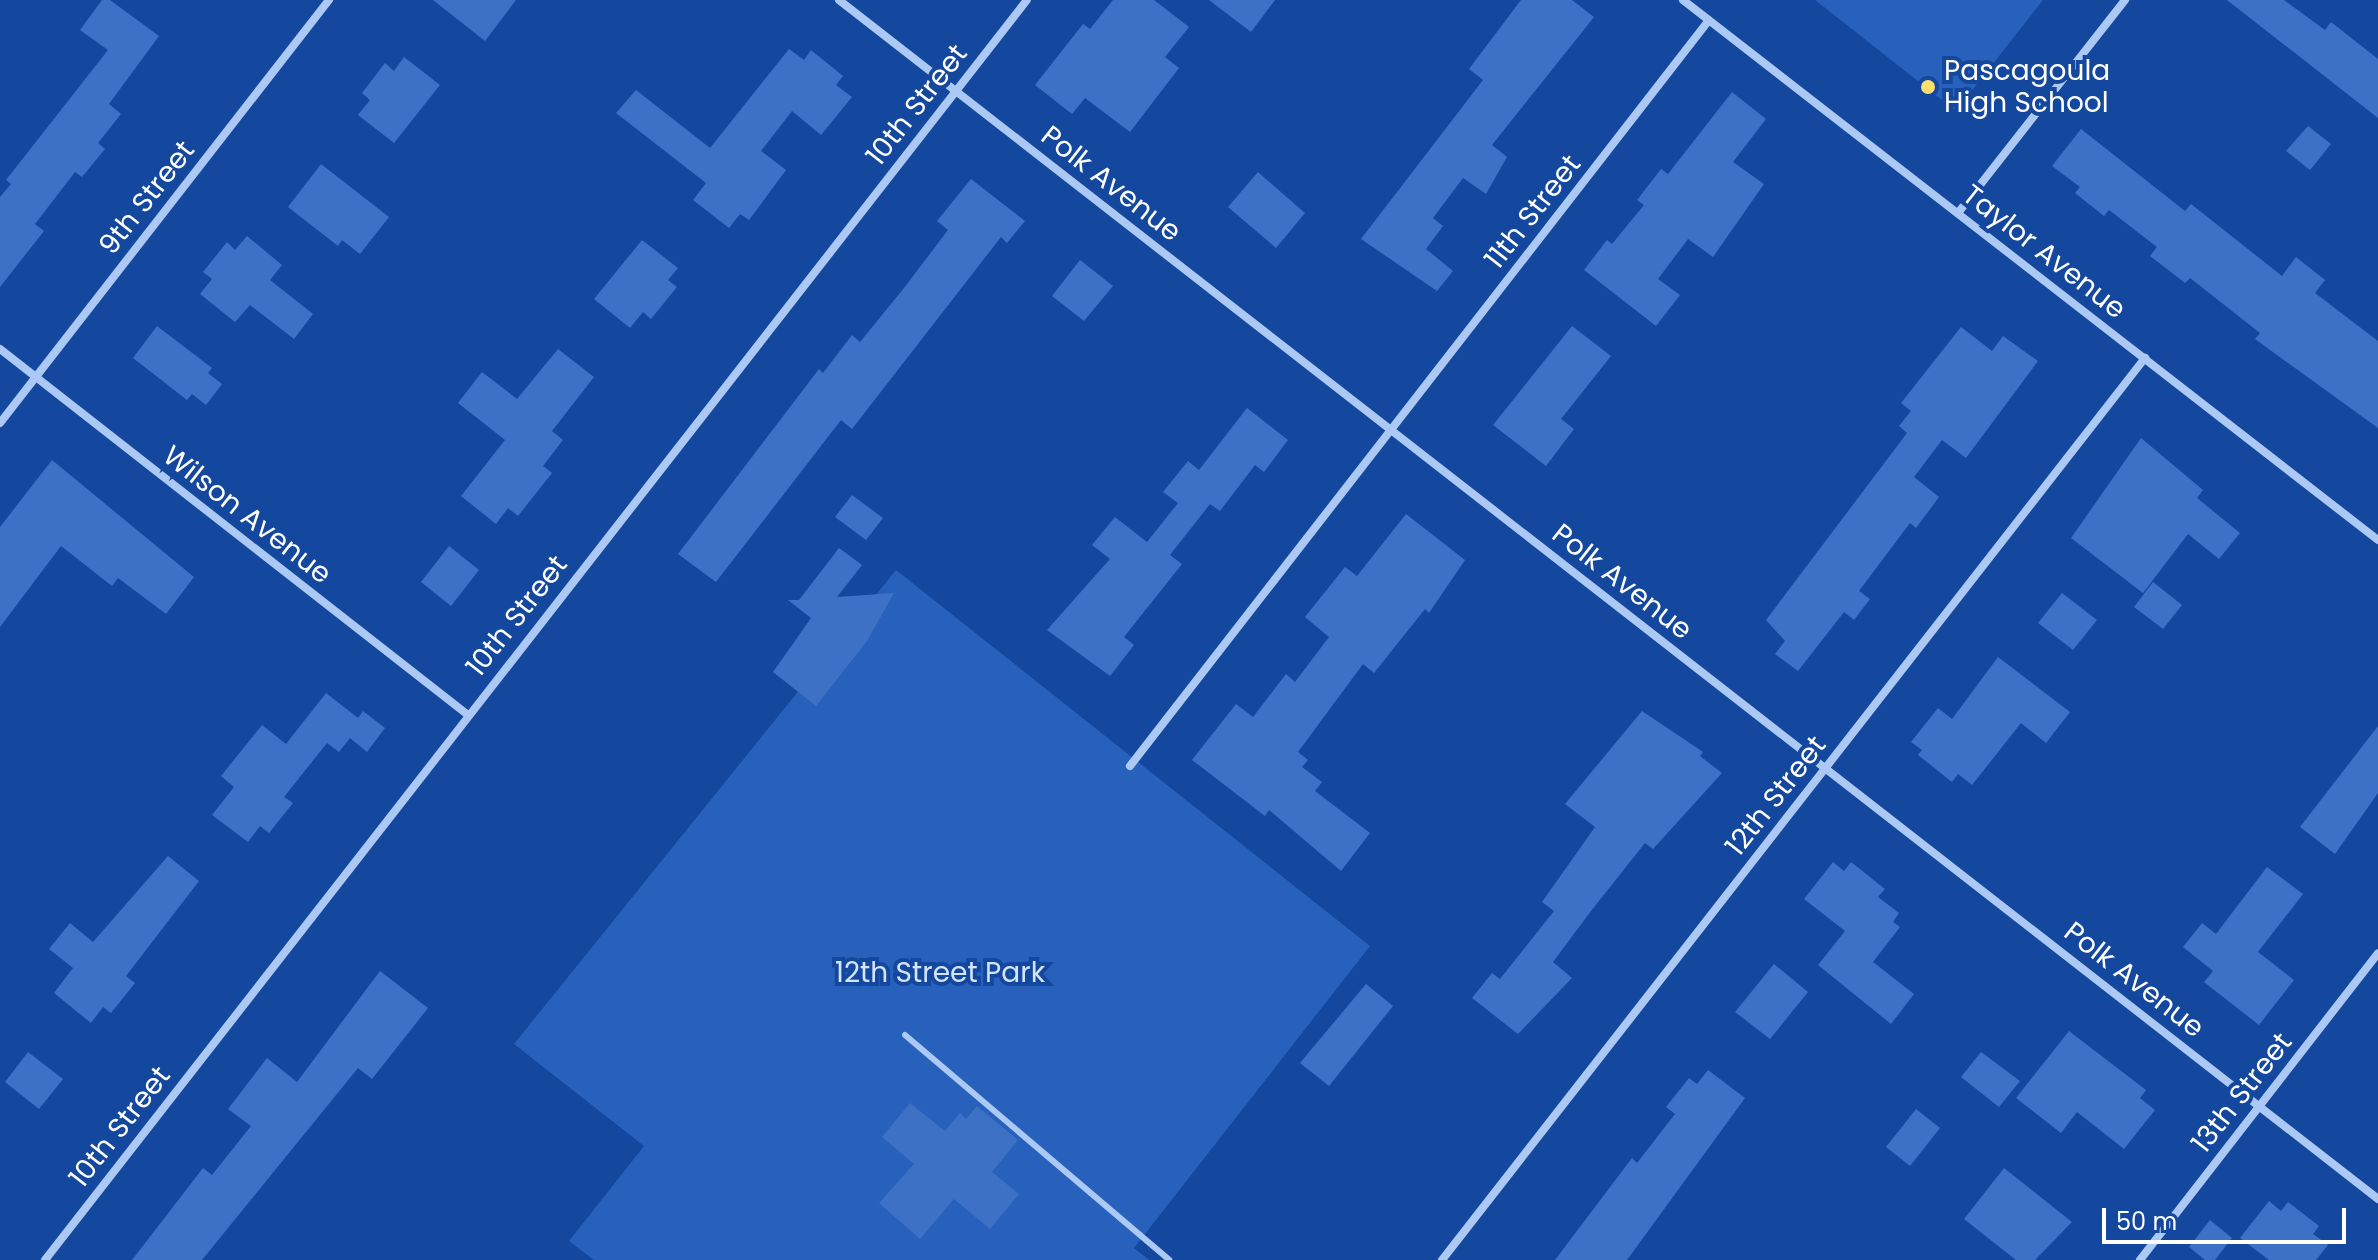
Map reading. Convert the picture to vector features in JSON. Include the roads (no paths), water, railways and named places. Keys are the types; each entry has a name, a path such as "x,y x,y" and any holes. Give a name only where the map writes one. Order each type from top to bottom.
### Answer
{"street":[{"name":"9th Street","path":"0,423 329,0"},
{"name":"Polk Avenue","path":"839,0 2378,1199"},
{"name":"10th Street","path":"45,1260 1027,0"},
{"name":"Taylor Avenue","path":"1683,0 2378,540"},
{"path":"1958,213 2125,0"},
{"name":"11th Street","path":"1130,766 1709,20"},
{"name":"Wilson Avenue","path":"0,349 468,715"},
{"name":"12th Street","path":"1442,1260 2145,358"},
{"name":"13th Street","path":"2140,1260 2378,953"}],"lane":[{"path":"905,1035 1169,1260"}],"place":[{"name":"Pascagoula High School","path":"1928,87"}],"park label":[{"name":"12th Street Park","path":"940,973"}]}
